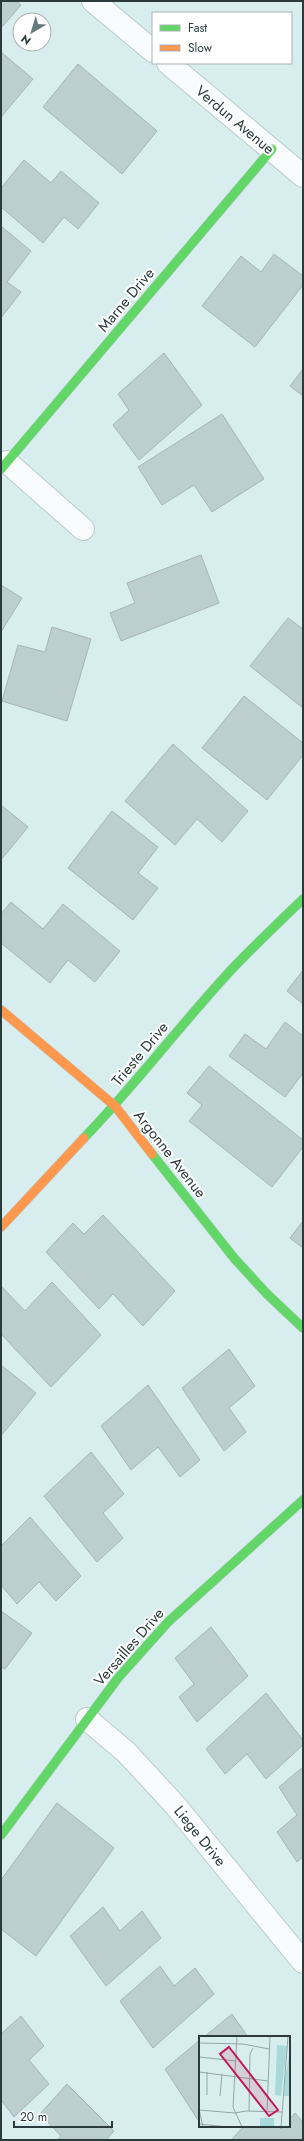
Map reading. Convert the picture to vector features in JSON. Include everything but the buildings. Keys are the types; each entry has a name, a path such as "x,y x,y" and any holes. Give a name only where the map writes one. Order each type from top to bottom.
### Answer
{"street":[{"path":"93,1 152,50"},
{"name":"Verdun Avenue","path":"169,64 303,176"},
{"name":"Marne Drive","path":"4,465 272,150"},
{"path":"4,465 83,529"},
{"name":"Trieste Drive","path":"1,1227 115,1106 170,1038 232,969 303,900"},
{"name":"Argonne Avenue","path":"1,1010 115,1106 234,1258 266,1294 303,1328"},
{"name":"Versailles Drive","path":"1,1834 118,1678 168,1622 303,1500"},
{"name":"Liege Drive","path":"87,1719 126,1752 175,1805 303,1962"}],"traffic: fast":[{"path":"1,469 272,149"},
{"path":"84,1138 122,1097 232,969 303,899"},
{"path":"152,1154 234,1258 267,1294 303,1328"},
{"path":"1,1835 118,1678 168,1622 303,1500"}],"traffic: slow":[{"path":"1,1010 115,1106 152,1154"},
{"path":"1,1227 84,1138"}]}
